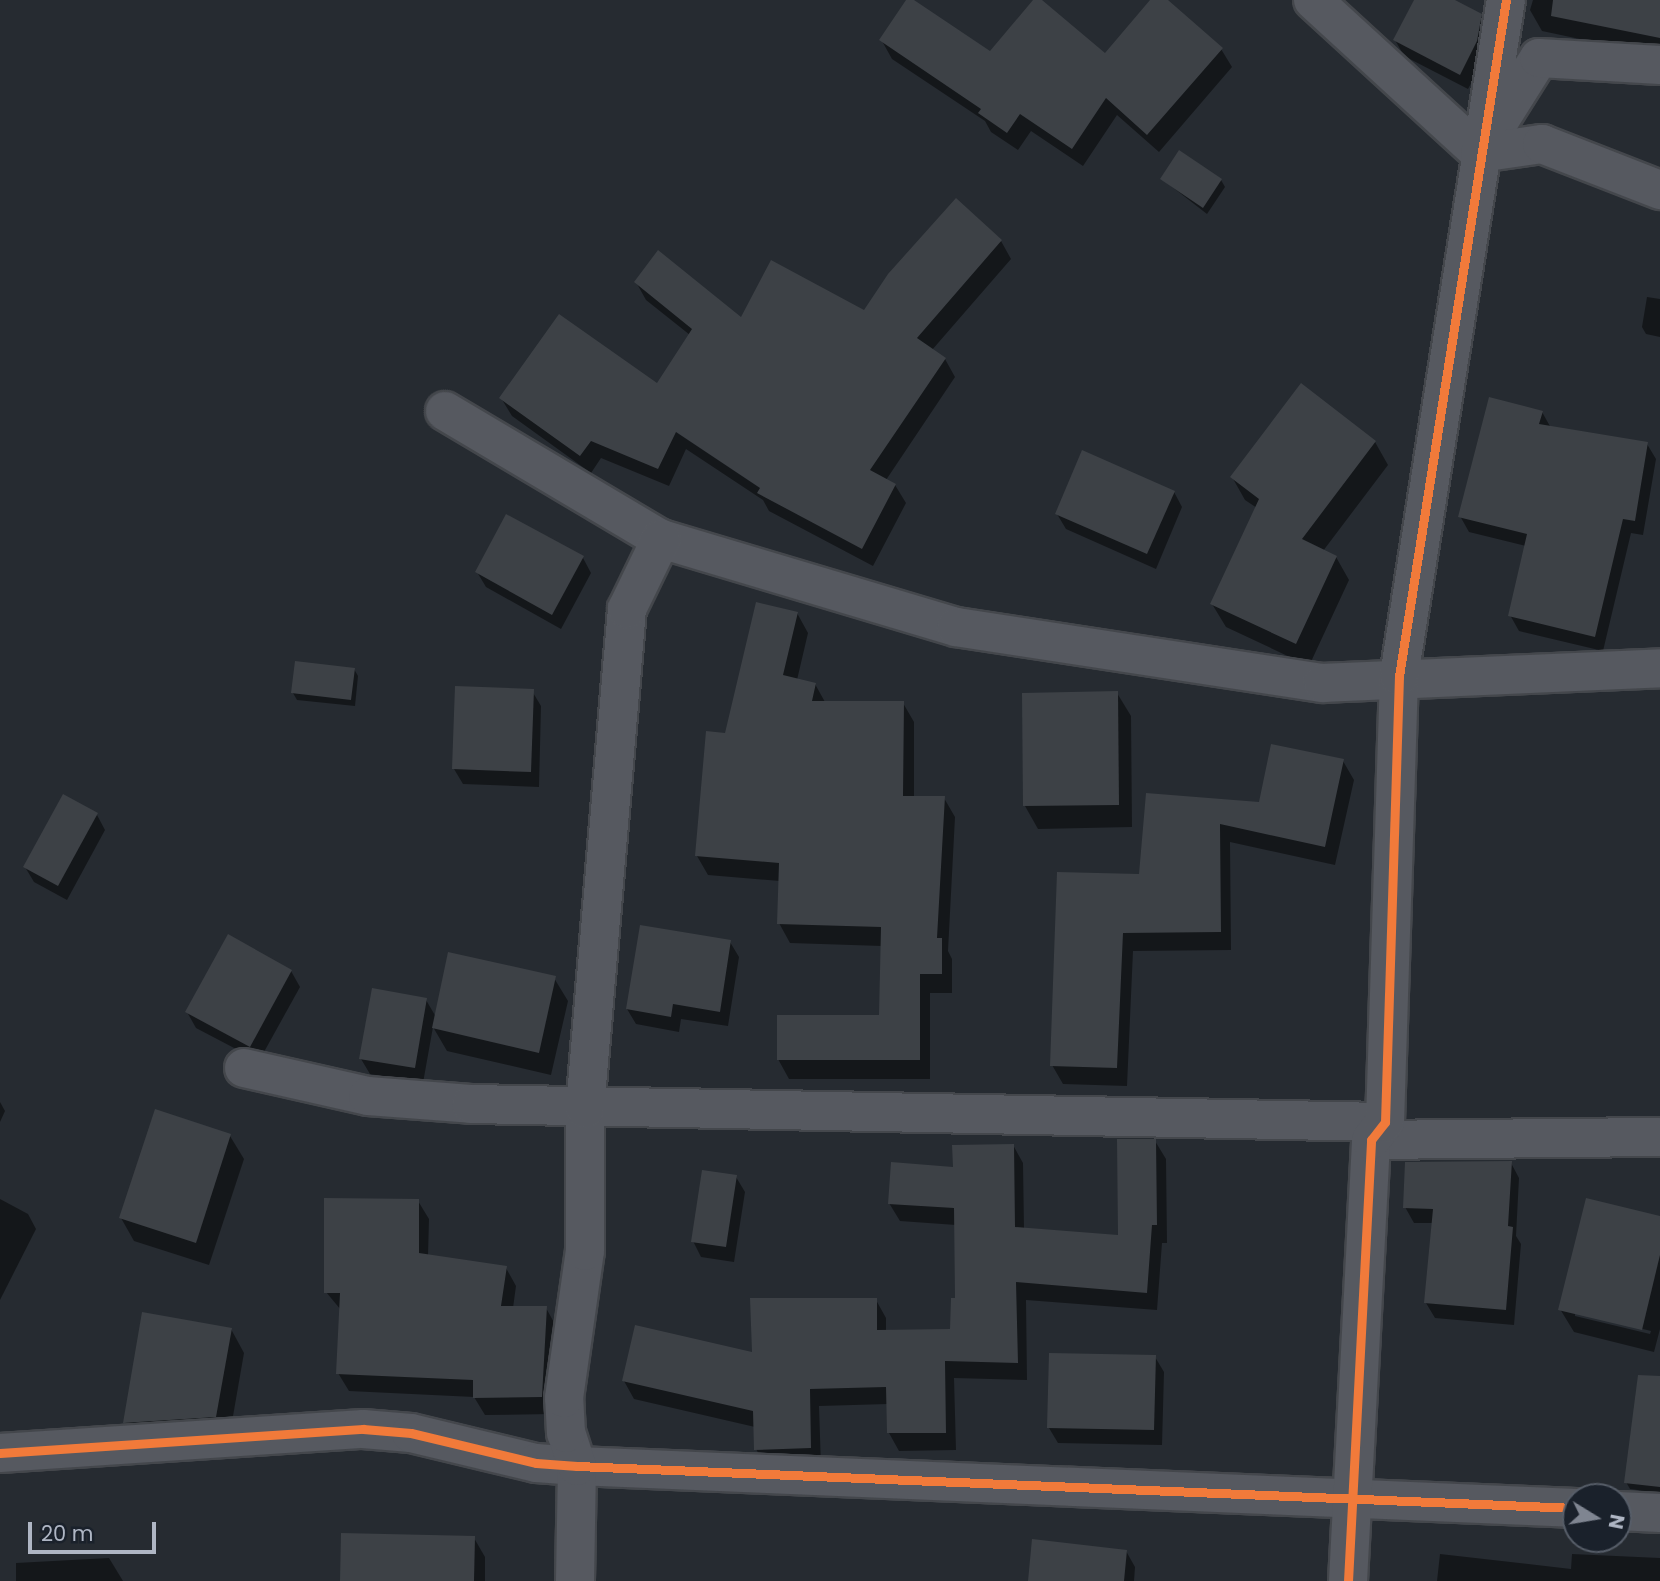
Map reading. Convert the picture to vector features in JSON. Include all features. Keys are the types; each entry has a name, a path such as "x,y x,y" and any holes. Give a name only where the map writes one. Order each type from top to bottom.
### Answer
{"street":[{"path":"1313,0 1480,153"},
{"path":"1348,1581 1349,1496 1378,1131 1399,676 1506,0"},
{"path":"1480,153 1539,58 1660,65"},
{"path":"1480,153 1542,144 1660,190"},
{"path":"445,411 661,540 956,627 1323,683 1399,676 1660,668"},
{"path":"575,1581 577,1466 566,1433 564,1398 585,1251 585,1109 627,609 661,540"},
{"path":"244,1068 368,1096 585,1109 1660,1137"},
{"path":"0,1453 363,1429 411,1433 536,1463 577,1466 1349,1496 1562,1507"},
{"path":"1632,1511 1660,1513"}],"building":[{"path":"906,0 914,0 990,51 1033,0 1042,0 1105,53 1150,0 1168,0 1223,48 1147,135 1106,98 1072,149 1020,114 1007,133 978,113 981,109 879,40"},
{"path":"1414,0 1455,0 1482,14 1477,41 1460,75 1393,40"},
{"path":"1553,0 1660,0 1660,38 1551,16"},
{"path":"1179,150 1222,179 1203,208 1160,179"},
{"path":"956,198 1002,240 917,338 946,358 870,470 896,484 862,549 757,493 760,488 676,432 658,469 591,441 580,456 499,398 559,314 657,383 692,329 634,282 658,250 741,317 771,260 864,310 888,274"},
{"path":"1301,383 1376,441 1302,539 1337,556 1296,644 1210,604 1259,499 1230,477"},
{"path":"1489,397 1543,411 1539,424 1648,442 1635,521 1623,519 1595,637 1508,616 1527,534 1458,517"},
{"path":"1082,450 1175,491 1147,554 1055,514"},
{"path":"506,514 584,556 552,615 475,572"},
{"path":"756,602 798,612 783,675 816,683 812,701 904,701 903,796 945,796 937,938 942,938 942,974 920,974 920,1060 777,1060 777,1015 879,1015 881,927 777,924 779,863 695,856 706,731 725,733"},
{"path":"295,661 355,668 351,700 291,693"},
{"path":"455,686 534,689 531,772 452,769"},
{"path":"1118,691 1119,805 1023,806 1022,693"},
{"path":"1271,744 1344,759 1325,847 1220,824 1221,932 1123,933 1117,1068 1050,1066 1057,872 1139,874 1146,793 1259,802"},
{"path":"63,794 98,813 58,886 23,867"},
{"path":"640,925 731,940 720,1012 673,1004 671,1017 626,1009"},
{"path":"228,934 292,970 250,1047 185,1012"},
{"path":"448,952 556,976 539,1053 432,1028"},
{"path":"372,988 427,998 415,1068 359,1059"},
{"path":"155,1109 231,1134 196,1243 119,1218"},
{"path":"1117,1139 1156,1139 1157,1225 1152,1225 1147,1293 1016,1282 1018,1363 945,1361 946,1433 887,1433 886,1387 810,1389 811,1448 754,1450 753,1411 622,1381 635,1325 752,1352 750,1298 877,1298 877,1330 950,1329 951,1298 955,1298 954,1208 888,1204 891,1162 953,1167 952,1145 1014,1144 1015,1227 1118,1235"},
{"path":"1512,1161 1508,1226 1513,1227 1506,1310 1424,1303 1433,1209 1403,1208 1405,1162"},
{"path":"702,1170 737,1175 726,1247 691,1242"},
{"path":"324,1198 419,1199 419,1253 507,1266 501,1306 547,1306 542,1397 473,1398 473,1380 336,1374 340,1293 324,1293"},
{"path":"1586,1198 1660,1216 1660,1255 1642,1330 1558,1310"},
{"path":"142,1312 232,1328 216,1417 123,1423"},
{"path":"1049,1353 1156,1355 1154,1430 1047,1428"},
{"path":"1638,1375 1660,1376 1660,1487 1624,1483"},
{"path":"341,1533 475,1536 474,1581 340,1581"},
{"path":"1032,1539 1127,1550 1124,1581 1028,1581"}],"cycle path":[{"path":"1348,1581 1371,1140 1385,1122 1399,676 1506,0"},
{"path":"0,1453 363,1429 411,1433 536,1463 577,1466 1562,1507"}]}
